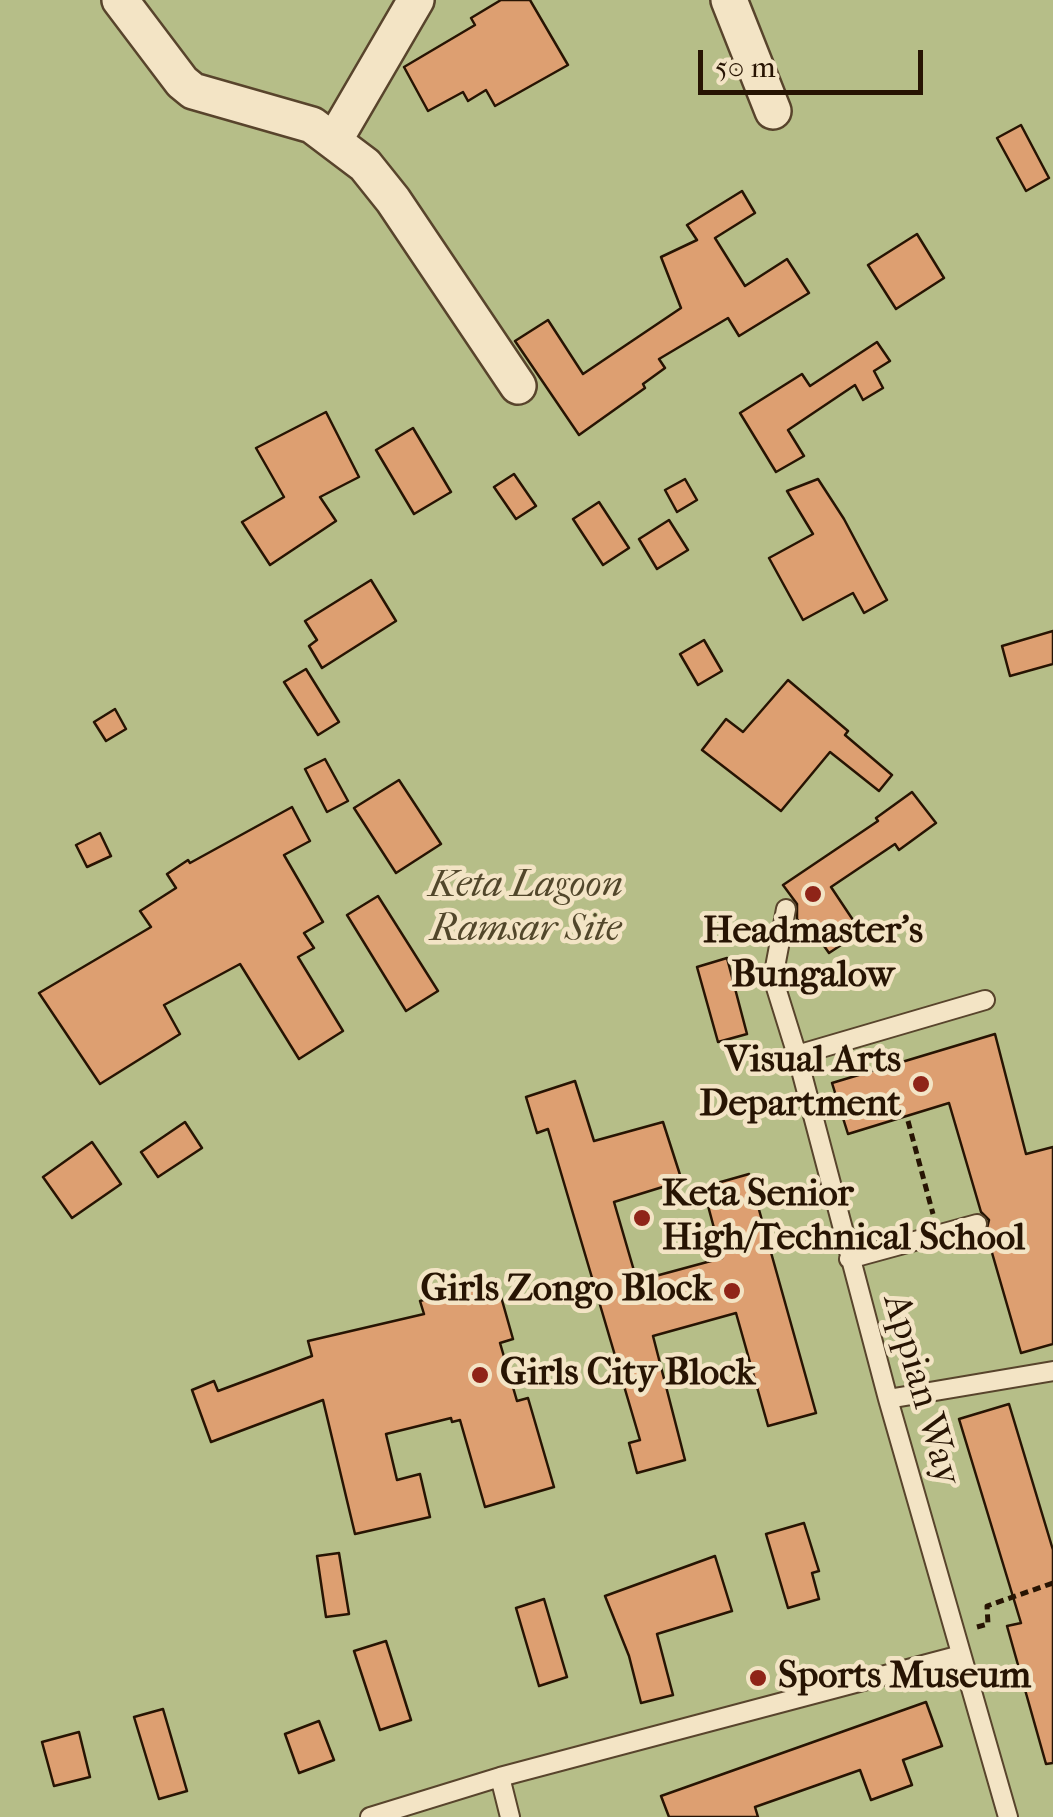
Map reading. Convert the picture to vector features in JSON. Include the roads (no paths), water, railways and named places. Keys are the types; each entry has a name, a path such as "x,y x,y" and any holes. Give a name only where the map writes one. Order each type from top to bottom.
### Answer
{"street":[{"path":"120,0 193,91 312,125 365,165 393,200 518,386"},
{"path":"335,140 416,0"},
{"path":"729,0 773,111"}],"lane":[{"name":"Appian Way","path":"786,909 773,978 798,1055 849,1259 1008,1817"},
{"path":"798,1055 985,1000"},
{"path":"849,1259 977,1224"},
{"path":"888,1399 1053,1371"},
{"path":"370,1817 500,1777 962,1655"},
{"path":"500,1777 510,1817"}],"place":[{"name":"Headmaster's Bungalow","path":"813,894"},
{"name":"Visual Arts Department","path":"921,1084"},
{"name":"Keta Senior High/Technical School","path":"642,1218"},
{"name":"Girls Zongo Block","path":"732,1291"},
{"name":"Girls City Block","path":"480,1375"},
{"name":"Sports Museum","path":"758,1678"}],"park label":[{"name":"Keta Lagoon Ramsar Site","path":"526,909"}]}
